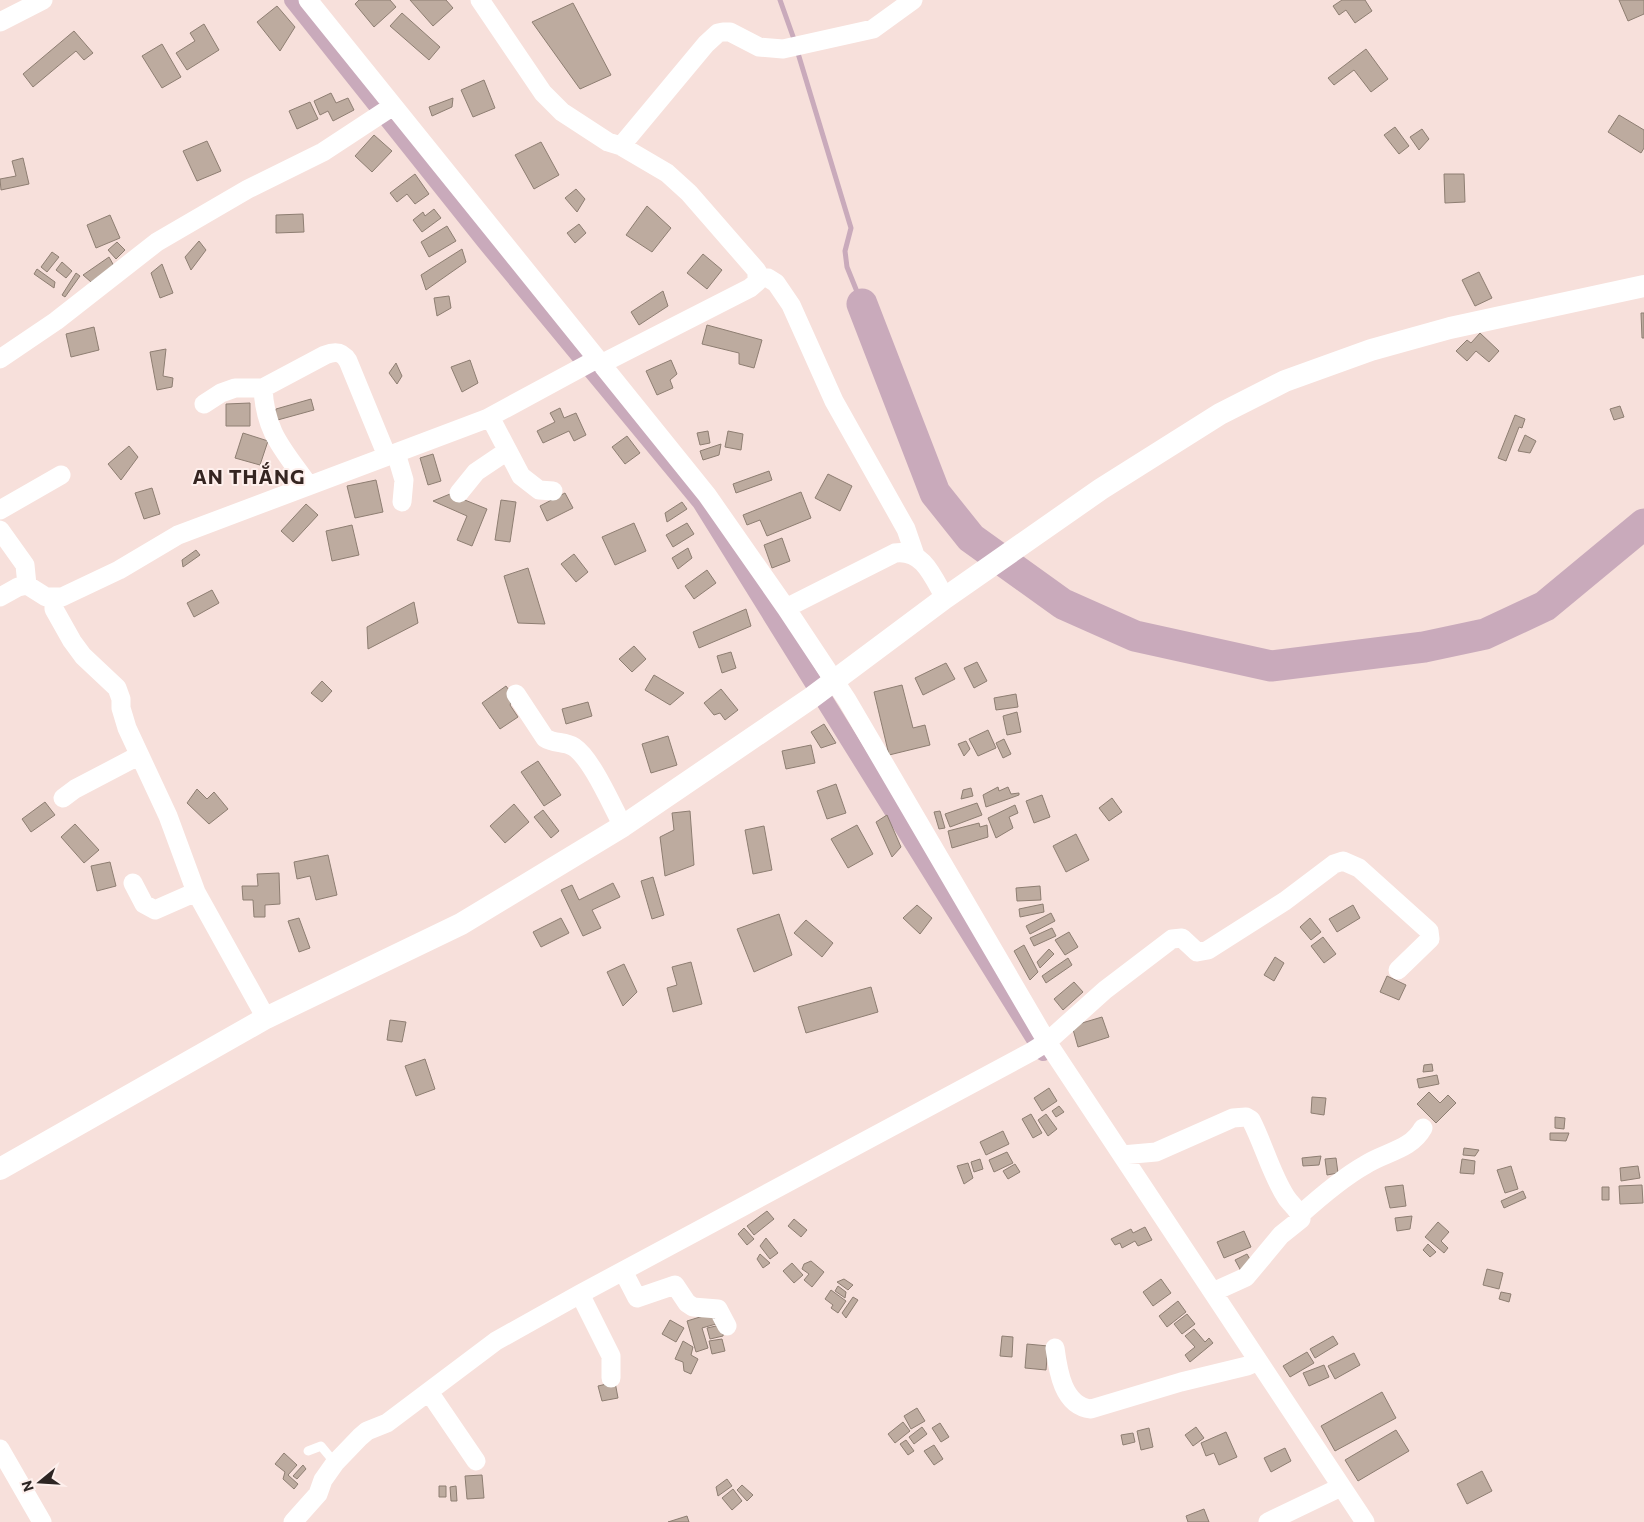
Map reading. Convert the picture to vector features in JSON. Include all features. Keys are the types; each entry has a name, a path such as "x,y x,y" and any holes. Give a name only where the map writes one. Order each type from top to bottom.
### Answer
{"street":[{"path":"0,22 43,0"},
{"path":"308,0 707,495 786,608 833,682 1047,1042 1213,1292 1252,1362 1338,1488 1365,1522"},
{"path":"480,0 544,93 562,112 608,142 621,146 667,173 689,193 753,265 759,278"},
{"path":"621,146 706,44 718,33 730,32 759,47 783,49 873,29 913,0"},
{"path":"0,359 56,321 157,242 248,189 323,152 393,106"},
{"path":"0,597 18,587 28,585 46,597 54,599 119,570 178,535 490,417 577,370 750,288 759,278 768,278 776,283 790,305 834,401 906,528 915,554 930,572 945,598"},
{"path":"0,1169 266,1018 460,924 623,826 811,698 945,598 1037,536 1101,489 1220,414 1285,381 1371,350 1450,328 1644,286"},
{"path":"204,404 221,393 235,388 263,388 325,355 333,352 340,353 348,361 404,480 402,502"},
{"path":"263,388 264,410 269,427 279,446 291,458 309,486"},
{"path":"490,417 521,476 530,485 539,490 553,491"},
{"path":"458,493 476,472 507,451"},
{"path":"0,510 61,475"},
{"path":"0,530 25,565 28,585"},
{"path":"786,608 895,553 906,552 915,554"},
{"path":"54,599 58,617 72,641 83,656 117,688 122,699 121,708 127,728 138,756 168,816 196,892 266,1018"},
{"path":"516,694 545,738 551,742 572,746 584,756 623,826"},
{"path":"63,798 74,789 138,756"},
{"path":"293,1522 318,1494 323,1480 336,1463 366,1431 386,1423 496,1341 622,1271 1031,1052 1047,1042 1105,990 1172,939 1182,938 1197,952 1208,950 1285,902 1334,864 1343,861 1359,868 1389,898 1429,931 1430,939 1398,970"},
{"path":"133,883 144,904 155,910 196,892"},
{"path":"1122,1155 1156,1152 1233,1118 1246,1117 1251,1120 1258,1132 1280,1188 1300,1216 1300,1222 1281,1235 1252,1272 1228,1287 1213,1292"},
{"path":"1300,1216 1360,1168 1418,1138 1423,1128"},
{"path":"622,1271 637,1298 676,1285 688,1303 693,1307 718,1309 727,1326"},
{"path":"580,1294 611,1356 611,1378"},
{"path":"1055,1348 1058,1370 1069,1396 1084,1408 1091,1409 1252,1362"},
{"path":"429,1392 476,1461"},
{"path":"0,1449 42,1522"},
{"path":"1268,1522 1338,1488"}],"lane":[{"path":"308,1451 321,1446 336,1463"}],"building":[{"path":"359,0 390,0 396,7 374,27 355,4"},
{"path":"410,0 446,0 453,8 433,26"},
{"path":"1342,0 1365,0 1372,11 1355,23 1346,10 1339,15 1333,6"},
{"path":"1619,0 1644,0 1644,14 1628,21"},
{"path":"573,3 611,75 580,89 532,22"},
{"path":"277,6 295,27 280,51 257,22"},
{"path":"402,13 440,47 429,60 390,26"},
{"path":"204,24 219,50 187,70 176,53 195,41 190,33"},
{"path":"74,31 93,53 84,60 76,51 33,87 23,74"},
{"path":"162,44 181,77 162,88 142,56"},
{"path":"1366,49 1388,79 1371,92 1354,70 1334,85 1328,78"},
{"path":"484,80 495,108 473,117 461,90"},
{"path":"331,93 336,103 348,98 354,110 333,121 328,111 320,115 314,101"},
{"path":"453,98 452,107 432,116 429,107"},
{"path":"310,102 318,119 297,129 289,111"},
{"path":"1619,115 1644,130 1644,148 1641,153 1608,132"},
{"path":"1395,127 1409,146 1399,154 1384,135"},
{"path":"1422,129 1429,139 1419,150 1410,137"},
{"path":"374,135 392,151 372,172 355,156"},
{"path":"207,141 221,171 197,181 183,151"},
{"path":"541,142 559,175 534,189 515,155"},
{"path":"23,158 29,184 1,190 0,179 16,176 12,161"},
{"path":"415,174 429,194 415,204 407,194 397,202 390,193"},
{"path":"1444,174 1464,174 1465,202 1445,203"},
{"path":"576,189 585,199 577,212 565,198"},
{"path":"647,206 671,228 652,252 626,235"},
{"path":"434,209 441,218 422,232 413,220 423,212 425,216"},
{"path":"303,214 304,232 276,233 276,215"},
{"path":"110,215 120,238 96,248 87,225"},
{"path":"579,224 586,233 575,243 567,233"},
{"path":"447,226 456,241 429,257 421,242"},
{"path":"199,241 206,250 191,270 185,257"},
{"path":"117,242 125,250 116,259 108,250"},
{"path":"462,249 466,262 426,290 421,275"},
{"path":"52,252 59,257 47,272 41,267"},
{"path":"703,254 722,270 707,289 687,273"},
{"path":"109,257 114,266 91,282 83,275"},
{"path":"62,262 72,271 66,278 56,270"},
{"path":"162,264 173,293 160,298 151,273"},
{"path":"37,269 55,282 54,288 34,274"},
{"path":"1479,272 1492,298 1475,306 1462,280"},
{"path":"76,273 80,276 65,297 62,295"},
{"path":"663,291 668,306 639,325 631,312"},
{"path":"449,296 451,308 437,316 434,298"},
{"path":"1641,313 1644,313 1644,338 1642,338"},
{"path":"707,325 762,340 754,368 739,364 739,353 702,344"},
{"path":"94,327 99,350 71,357 66,334"},
{"path":"1480,333 1499,351 1489,362 1476,351 1467,361 1456,351 1467,340 1471,343"},
{"path":"166,349 163,376 173,378 172,387 157,390 150,352"},
{"path":"470,360 478,383 462,392 451,367"},
{"path":"671,360 677,374 670,380 673,388 657,395 646,371"},
{"path":"396,363 402,376 397,384 389,373"},
{"path":"311,399 314,410 274,421 276,409"},
{"path":"250,403 250,426 226,426 226,404"},
{"path":"1620,406 1624,417 1614,420 1610,409"},
{"path":"560,408 564,418 576,413 586,435 574,441 569,431 543,443 537,431 555,422 550,413"},
{"path":"1515,415 1525,419 1522,428 1519,427 1506,461 1498,458"},
{"path":"708,431 710,443 700,445 697,433"},
{"path":"728,431 743,434 741,450 725,447"},
{"path":"243,433 268,441 260,465 235,458"},
{"path":"1525,435 1536,441 1530,453 1518,451"},
{"path":"627,436 640,453 625,464 612,447"},
{"path":"721,444 719,455 703,460 700,451"},
{"path":"129,446 138,457 121,480 108,464"},
{"path":"433,454 441,481 428,485 420,458"},
{"path":"769,471 772,480 736,493 733,484"},
{"path":"828,474 852,486 840,511 815,498"},
{"path":"376,480 383,512 355,518 347,486"},
{"path":"152,488 160,514 144,519 135,493"},
{"path":"801,492 811,518 767,536 760,520 747,525 743,515"},
{"path":"565,493 573,508 547,521 540,506"},
{"path":"450,494 487,509 472,546 457,540 467,516 433,501"},
{"path":"501,500 516,502 510,542 495,540"},
{"path":"682,502 687,509 667,522 665,513"},
{"path":"306,504 318,515 293,542 281,531"},
{"path":"634,523 646,551 615,565 602,537"},
{"path":"687,523 694,534 673,547 666,535"},
{"path":"352,525 359,555 332,561 326,531"},
{"path":"782,538 790,561 772,568 764,545"},
{"path":"688,548 692,558 678,569 672,558"},
{"path":"196,550 200,555 183,567 182,560"},
{"path":"574,554 588,572 576,582 561,564"},
{"path":"528,568 545,624 518,623 504,576"},
{"path":"707,570 716,583 694,599 685,586"},
{"path":"212,590 219,603 194,617 187,603"},
{"path":"414,602 418,623 368,649 367,627"},
{"path":"746,609 751,626 699,648 693,632"},
{"path":"634,646 646,659 632,672 619,659"},
{"path":"731,652 736,668 722,673 717,656"},
{"path":"977,662 987,681 974,688 964,668"},
{"path":"946,663 955,679 923,695 915,678"},
{"path":"654,675 684,693 670,705 645,690"},
{"path":"322,681 332,691 322,702 311,693"},
{"path":"902,685 913,728 925,725 930,745 889,755 874,692"},
{"path":"506,686 514,697 510,705 518,717 500,729 482,703"},
{"path":"721,689 738,710 725,720 720,713 714,715 704,703"},
{"path":"1016,694 1018,707 996,710 994,698"},
{"path":"588,702 592,716 566,724 562,709"},
{"path":"1017,712 1021,732 1007,735 1003,716"},
{"path":"824,724 836,743 821,748 811,732"},
{"path":"988,730 996,748 978,756 969,739"},
{"path":"668,736 677,765 651,773 642,744"},
{"path":"1004,739 1011,754 1003,758 996,743"},
{"path":"966,741 970,749 964,756 958,744"},
{"path":"811,745 815,763 786,769 782,751"},
{"path":"538,761 561,795 544,806 521,772"},
{"path":"836,784 846,813 827,819 817,791"},
{"path":"998,787 999,791 1008,787 1011,794 1019,793 1019,795 986,807 983,795"},
{"path":"971,788 973,796 961,799 963,790"},
{"path":"197,789 207,799 214,792 228,809 209,824 187,803"},
{"path":"1042,795 1050,817 1034,823 1026,801"},
{"path":"1112,798 1122,812 1109,821 1099,808"},
{"path":"45,802 55,815 31,832 22,819"},
{"path":"977,803 982,815 950,827 945,814"},
{"path":"514,804 529,822 505,843 490,826"},
{"path":"1015,805 1018,813 1009,817 1013,828 996,838 988,818"},
{"path":"543,810 559,831 551,838 534,817"},
{"path":"690,811 694,865 665,876 660,837 674,830 672,813"},
{"path":"940,811 945,828 939,829 934,812"},
{"path":"887,815 901,847 892,857 876,822"},
{"path":"979,823 980,827 987,825 988,837 952,848 948,831"},
{"path":"75,824 99,850 84,863 61,837"},
{"path":"857,825 873,854 848,868 831,839"},
{"path":"764,826 772,870 753,874 745,830"},
{"path":"1076,834 1089,860 1066,872 1053,846"},
{"path":"328,855 337,895 316,900 310,876 297,879 294,862"},
{"path":"110,862 116,886 97,891 91,866"},
{"path":"279,873 280,904 265,905 265,917 254,917 253,900 243,900 242,886 258,886 257,874"},
{"path":"653,877 664,915 652,919 641,881"},
{"path":"613,883 620,897 592,910 601,928 583,936 561,890 572,885 579,900"},
{"path":"1040,886 1041,900 1017,901 1016,888"},
{"path":"1043,904 1044,912 1020,917 1019,909"},
{"path":"917,905 932,918 920,934 903,918"},
{"path":"1353,905 1360,918 1337,932 1329,919"},
{"path":"1051,913 1055,921 1030,934 1026,926"},
{"path":"779,914 792,955 754,972 737,929"},
{"path":"299,918 310,948 299,952 288,921"},
{"path":"561,918 569,933 541,947 533,932"},
{"path":"1310,918 1321,932 1311,940 1300,927"},
{"path":"806,920 833,943 822,957 794,933"},
{"path":"1052,928 1056,936 1034,946 1030,938"},
{"path":"1069,932 1078,947 1065,955 1055,940"},
{"path":"1323,937 1336,954 1324,963 1311,946"},
{"path":"1024,945 1038,972 1030,980 1014,951"},
{"path":"1049,949 1054,954 1040,968 1037,962"},
{"path":"1275,957 1284,963 1274,981 1264,975"},
{"path":"1068,958 1072,965 1046,983 1042,976"},
{"path":"691,962 702,1004 673,1012 667,988 677,985 672,967"},
{"path":"624,964 637,992 623,1006 607,972"},
{"path":"1387,976 1406,985 1399,1000 1380,992"},
{"path":"1074,982 1083,992 1063,1010 1054,999"},
{"path":"871,987 878,1012 806,1033 798,1007"},
{"path":"1102,1017 1109,1037 1078,1047 1072,1026"},
{"path":"390,1020 406,1022 402,1042 387,1040"},
{"path":"425,1059 435,1089 416,1096 405,1066"},
{"path":"1432,1064 1433,1071 1423,1072 1424,1065"},
{"path":"1437,1075 1439,1084 1419,1088 1417,1079"},
{"path":"1049,1088 1057,1101 1042,1111 1034,1098"},
{"path":"1429,1092 1440,1103 1448,1095 1456,1103 1436,1123 1417,1104"},
{"path":"1312,1097 1326,1098 1324,1115 1311,1113"},
{"path":"1059,1106 1064,1112 1056,1117 1052,1111"},
{"path":"1031,1114 1042,1133 1033,1138 1022,1119"},
{"path":"1046,1114 1057,1129 1048,1136 1038,1120"},
{"path":"1555,1117 1565,1118 1564,1129 1555,1128"},
{"path":"1003,1131 1009,1144 986,1155 980,1142"},
{"path":"1550,1133 1569,1133 1566,1141 1550,1140"},
{"path":"1464,1148 1479,1150 1475,1156 1463,1155"},
{"path":"1007,1152 1013,1163 994,1172 989,1160"},
{"path":"1321,1156 1319,1165 1303,1166 1302,1158"},
{"path":"1336,1158 1338,1173 1327,1175 1325,1159"},
{"path":"980,1159 983,1169 974,1172 971,1162"},
{"path":"1462,1159 1475,1161 1474,1174 1460,1173"},
{"path":"968,1163 973,1178 964,1184 957,1166"},
{"path":"1015,1164 1020,1172 1008,1179 1003,1171"},
{"path":"1511,1166 1518,1189 1505,1193 1497,1170"},
{"path":"1638,1166 1640,1178 1621,1181 1620,1168"},
{"path":"1403,1185 1406,1206 1390,1208 1385,1187"},
{"path":"1642,1185 1643,1203 1620,1204 1619,1186"},
{"path":"1602,1187 1609,1187 1609,1200 1602,1200"},
{"path":"1523,1191 1526,1198 1504,1208 1501,1201"},
{"path":"767,1211 774,1219 754,1235 747,1226"},
{"path":"1412,1216 1410,1229 1397,1231 1395,1218"},
{"path":"794,1219 807,1230 801,1237 788,1226"},
{"path":"1438,1222 1449,1232 1441,1241 1448,1248 1444,1253 1425,1237"},
{"path":"1145,1227 1152,1240 1138,1246 1135,1241 1122,1248 1120,1243 1115,1245 1111,1239 1131,1229 1133,1233"},
{"path":"744,1228 754,1239 747,1245 738,1234"},
{"path":"1244,1231 1251,1247 1224,1258 1217,1242"},
{"path":"766,1238 778,1253 770,1259 760,1246"},
{"path":"1428,1244 1436,1252 1430,1257 1423,1250"},
{"path":"760,1254 770,1263 763,1268 757,1259"},
{"path":"1247,1254 1252,1263 1241,1271 1235,1260"},
{"path":"811,1261 824,1272 812,1287 804,1280 809,1274 802,1269 804,1264"},
{"path":"792,1263 803,1275 794,1283 783,1271"},
{"path":"1487,1269 1503,1273 1499,1289 1483,1285"},
{"path":"844,1279 853,1285 848,1290 837,1282"},
{"path":"1161,1279 1171,1293 1153,1306 1143,1292"},
{"path":"838,1286 846,1292 845,1298 835,1291"},
{"path":"831,1290 846,1301 838,1313 831,1308 833,1305 825,1299"},
{"path":"1501,1292 1511,1294 1509,1302 1499,1299"},
{"path":"853,1297 858,1300 846,1318 842,1313"},
{"path":"1178,1301 1186,1312 1167,1327 1159,1316"},
{"path":"713,1313 716,1324 702,1328 708,1348 696,1352 687,1321"},
{"path":"1187,1314 1195,1324 1182,1334 1174,1324"},
{"path":"670,1320 684,1328 676,1342 662,1334"},
{"path":"725,1324 723,1336 710,1339 707,1328"},
{"path":"1194,1329 1205,1342 1209,1338 1213,1343 1190,1362 1185,1355 1195,1347 1185,1336"},
{"path":"1002,1336 1013,1337 1012,1357 1000,1356"},
{"path":"1333,1336 1338,1344 1315,1358 1310,1349"},
{"path":"722,1339 725,1351 712,1354 709,1341"},
{"path":"683,1341 693,1347 691,1355 698,1359 691,1374 684,1371 683,1362 675,1359"},
{"path":"1027,1344 1048,1346 1046,1370 1025,1368"},
{"path":"1307,1352 1314,1363 1290,1377 1283,1366"},
{"path":"1354,1353 1360,1365 1335,1379 1328,1366"},
{"path":"1324,1365 1329,1377 1309,1386 1303,1373"},
{"path":"615,1382 618,1398 602,1401 598,1386"},
{"path":"1382,1392 1396,1418 1335,1451 1321,1426"},
{"path":"917,1408 925,1421 911,1429 904,1416"},
{"path":"903,1422 910,1431 895,1443 888,1434"},
{"path":"940,1423 949,1437 941,1442 932,1428"},
{"path":"922,1427 927,1434 914,1444 909,1437"},
{"path":"1196,1427 1204,1438 1193,1446 1185,1435"},
{"path":"1149,1428 1153,1447 1141,1450 1137,1431"},
{"path":"1396,1430 1409,1451 1358,1481 1345,1460"},
{"path":"1226,1432 1237,1457 1219,1465 1214,1453 1206,1456 1201,1443"},
{"path":"1133,1433 1135,1442 1123,1445 1121,1435"},
{"path":"906,1440 914,1451 908,1455 900,1444"},
{"path":"934,1445 943,1459 934,1465 924,1451"},
{"path":"1285,1448 1291,1461 1271,1472 1264,1458"},
{"path":"284,1453 297,1465 288,1475 298,1484 294,1489 283,1479 285,1472 275,1464"},
{"path":"303,1465 306,1469 297,1479 293,1476"},
{"path":"1482,1471 1492,1491 1467,1504 1457,1484"},
{"path":"482,1475 484,1498 467,1499 465,1476"},
{"path":"727,1479 732,1486 718,1496 716,1487"},
{"path":"742,1485 753,1495 747,1501 737,1490"},
{"path":"439,1486 446,1486 446,1497 439,1497"},
{"path":"456,1486 457,1501 451,1501 450,1487"},
{"path":"733,1489 742,1501 732,1510 722,1498"},
{"path":"1204,1509 1209,1522 1188,1522 1186,1516"},
{"path":"687,1516 689,1522 668,1522"}],"waterway":[{"path":"293,0 485,241 701,502 1043,1052"},
{"path":"780,0 795,42"},
{"path":"797,50 851,228 845,251 847,267 862,304"},
{"path":"862,304 935,493 971,538 1063,604 1135,636 1271,666 1424,647 1485,634 1545,606 1644,524"}],"district":[{"name":"AN THẮNG","path":"249,477"}]}
